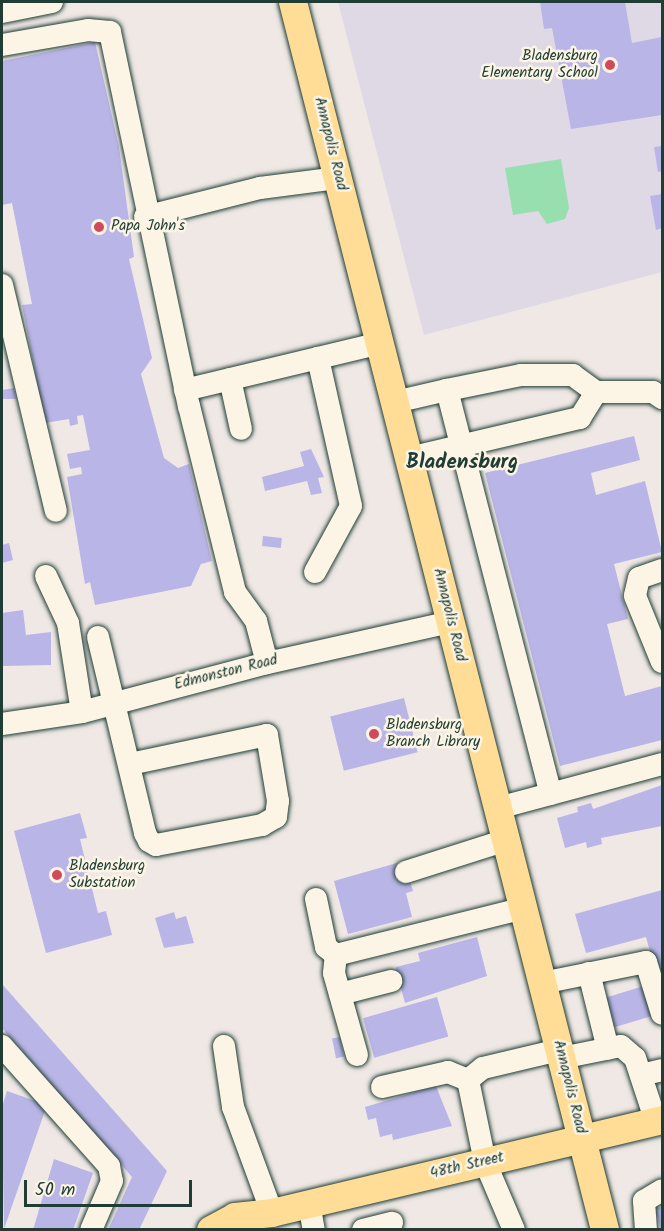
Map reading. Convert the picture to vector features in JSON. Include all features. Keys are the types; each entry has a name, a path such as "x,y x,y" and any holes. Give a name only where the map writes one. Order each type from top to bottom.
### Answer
{"main road":[{"name":"Annapolis Road","path":"293,2 605,1230"},
{"name":"48th Street","path":"272,1213 312,1216 486,1162 659,1121"},
{"path":"211,1230 235,1216 272,1213"},
{"path":"245,1230 272,1213"}],"street":[{"path":"2,12 52,2"},
{"path":"2,45 88,30 110,32 146,217 185,390 235,592 256,621 267,663"},
{"path":"146,217 260,188 338,178"},
{"path":"2,285 56,511"},
{"path":"185,390 381,343"},
{"path":"315,572 351,506 318,358"},
{"path":"395,402 521,375 573,375 596,392 653,392 663,399"},
{"path":"230,379 241,429"},
{"path":"447,390 551,794"},
{"path":"410,458 580,418 596,392"},
{"path":"663,570 639,578 636,596 663,662"},
{"path":"46,576 68,623 82,712"},
{"name":"Edmonston Road","path":"2,724 82,712 267,663 451,622"},
{"path":"98,637 116,703 145,833 156,845 262,825 276,817 278,801 267,735 130,764"},
{"path":"498,808 663,764"},
{"path":"406,872 506,840"},
{"path":"316,899 326,946 336,955"},
{"path":"357,1055 332,963 336,955 524,908"},
{"path":"542,983 646,962 663,1014"},
{"path":"589,974 608,1049"},
{"path":"340,994 391,981"},
{"path":"2,1046 109,1166 112,1181 91,1230"},
{"path":"224,1046 233,1107 272,1213"},
{"path":"468,1080 483,1068 621,1046 652,1073 659,1121"},
{"path":"382,1087 448,1072 468,1080"},
{"path":"468,1080 486,1162 514,1230"},
{"path":"646,1230 644,1201 663,1190"},
{"path":"363,1230 392,1223"}],"shaded area":[{"path":"338,2 662,2 662,272 424,335"}],"green space":[{"path":"561,159 569,208 565,219 547,224 538,211 513,215 505,168"}],"building":[{"name":"Bladensburg Elementary School","path":"540,2 625,2 632,43 662,37 662,115 571,129 552,28 544,29"},
{"path":"95,42 119,147 134,257 129,259 152,358 141,374 164,458 178,468 189,464 212,561 201,564 191,586 95,605 90,582 85,584 67,477 82,474 81,467 70,469 67,454 90,450 83,415 77,416 78,424 70,426 69,419 45,423 22,305 32,304 12,203 2,205 2,61"},
{"path":"662,146 662,171 658,172 654,147"},
{"path":"662,194 662,228 656,230 650,196"},
{"path":"14,388 16,399 2,399 2,390"},
{"path":"634,436 640,460 591,473 596,495 645,481 662,552 614,564 628,619 607,624 625,696 662,686 662,740 560,766 485,473"},
{"path":"311,449 324,477 318,478 322,493 311,495 307,481 265,491 262,477 304,466 300,452"},
{"path":"263,536 282,538 281,548 262,546"},
{"path":"9,543 13,560 2,563 2,545"},
{"path":"23,610 26,635 51,632 51,665 2,666 2,613"},
{"name":"Bladensburg Branch Library","path":"404,698 418,752 344,771 330,716"},
{"path":"662,785 662,826 601,838 602,844 587,848 586,842 565,848 557,818 578,812 577,807 591,803 593,809"},
{"name":"Bladensburg Substation","path":"80,813 87,838 80,839 98,913 106,911 112,935 46,953 14,831"},
{"path":"397,863 402,879 410,881 413,891 406,893 412,917 348,934 334,881"},
{"path":"662,890 662,996 646,937 586,953 575,914"},
{"path":"174,912 176,919 186,916 194,943 164,948 155,918"},
{"path":"477,937 487,976 405,1003 401,988 395,989 396,967 420,961 418,953"},
{"path":"2,984 167,1171 139,1230 108,1230 132,1177 2,1028"},
{"path":"647,985 656,1015 612,1028 603,998"},
{"path":"437,997 448,1036 374,1058 363,1018"},
{"path":"340,1037 344,1057 336,1058 332,1039"},
{"path":"436,1086 452,1126 393,1140 392,1134 380,1137 376,1118 368,1120 365,1107"},
{"path":"7,1091 47,1105 4,1229 2,1107"},
{"path":"54,1159 93,1173 73,1230 33,1230"},
{"path":"662,1207 662,1230 661,1230 655,1209"}],"place":[{"name":"Bladensburg Elementary School","path":"610,65"},
{"name":"Papa John's","path":"99,227"},
{"name":"Bladensburg Branch Library","path":"374,734"},
{"name":"Bladensburg Substation","path":"57,875"}],"district":[{"name":"Bladensburg","path":"462,463"}]}
